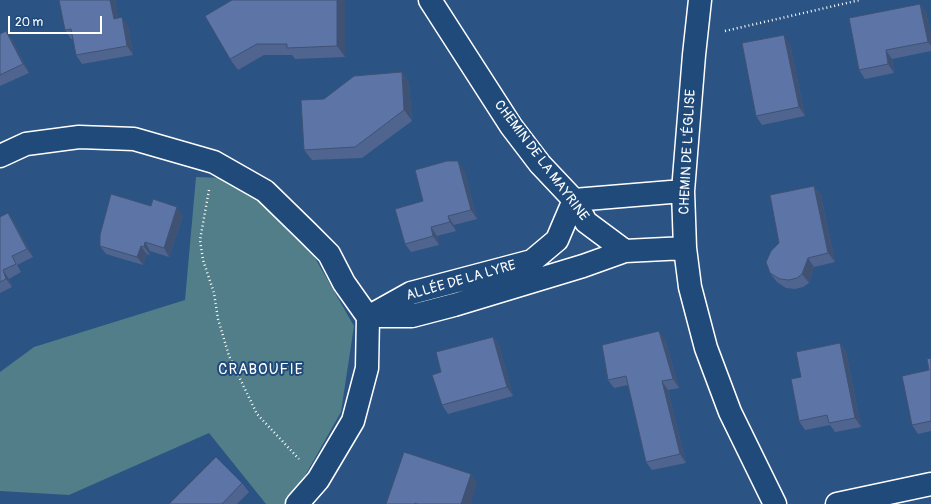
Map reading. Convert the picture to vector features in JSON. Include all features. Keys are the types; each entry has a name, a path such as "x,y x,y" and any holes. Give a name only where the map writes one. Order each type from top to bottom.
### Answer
{"street":[{"name":"CHEMIN DE LA MAYRINE","path":"430,0 511,126 540,164 574,200 586,222 625,251"},
{"name":"CHEMIN DE L'ÉGLISE","path":"700,0 683,191 690,288 706,348 730,412 775,504"},
{"path":"0,156 26,144 79,137 134,138 214,162 265,191 329,254 344,283 368,317 367,368 353,421 318,480 297,504"},
{"path":"574,200 683,191"},
{"name":"ALLÉE DE LA LYRE","path":"368,317 411,293 532,261 557,240 574,200"},
{"name":"ALLÉE DE LA LYRE","path":"368,317 412,316 454,305 583,266 610,255 625,251 686,248"},
{"path":"837,504 931,484"}],"path":[{"path":"721,31 860,0"},
{"path":"214,162 200,240 203,260 214,293 218,319 229,356 257,414 318,480"}],"green space":[{"path":"196,177 225,178 266,205 311,251 354,326 341,412 289,504 266,504 209,433 69,495 0,491 0,372 34,347 185,300"}],"building":[{"path":"59,0 110,0 114,19 122,17 127,46 76,55 71,29 65,30"},
{"path":"232,0 337,0 337,46 287,48 287,44 257,44 230,59 205,16"},
{"path":"920,4 928,42 886,50 888,64 859,70 849,18"},
{"path":"6,31 23,64 0,75 0,34"},
{"path":"784,35 799,107 756,116 742,43"},
{"path":"402,72 404,110 355,147 304,150 301,100 324,99 354,76"},
{"path":"447,161 458,161 471,210 448,216 450,222 431,227 433,236 405,244 395,209 423,201 415,170"},
{"path":"814,186 828,253 808,258 802,274 797,278 789,280 780,279 770,273 766,262 771,251 779,243 770,195"},
{"path":"111,194 151,206 153,199 177,207 164,248 145,242 144,247 141,246 137,257 100,246 100,235"},
{"path":"8,213 27,249 12,256 16,264 3,270 6,279 0,282 0,217"},
{"path":"659,331 673,379 662,381 680,454 646,462 626,376 608,380 602,345"},
{"path":"493,337 507,387 442,405 432,375 441,372 436,352"},
{"path":"840,343 855,418 829,423 827,415 799,421 791,379 801,377 796,352"},
{"path":"931,358 931,421 912,425 902,376 929,370 927,359"},
{"path":"404,452 471,474 461,504 386,504"},
{"path":"216,457 242,483 222,504 169,504"}],"district":[{"name":"CRABOUFIE","path":"261,370"}]}
